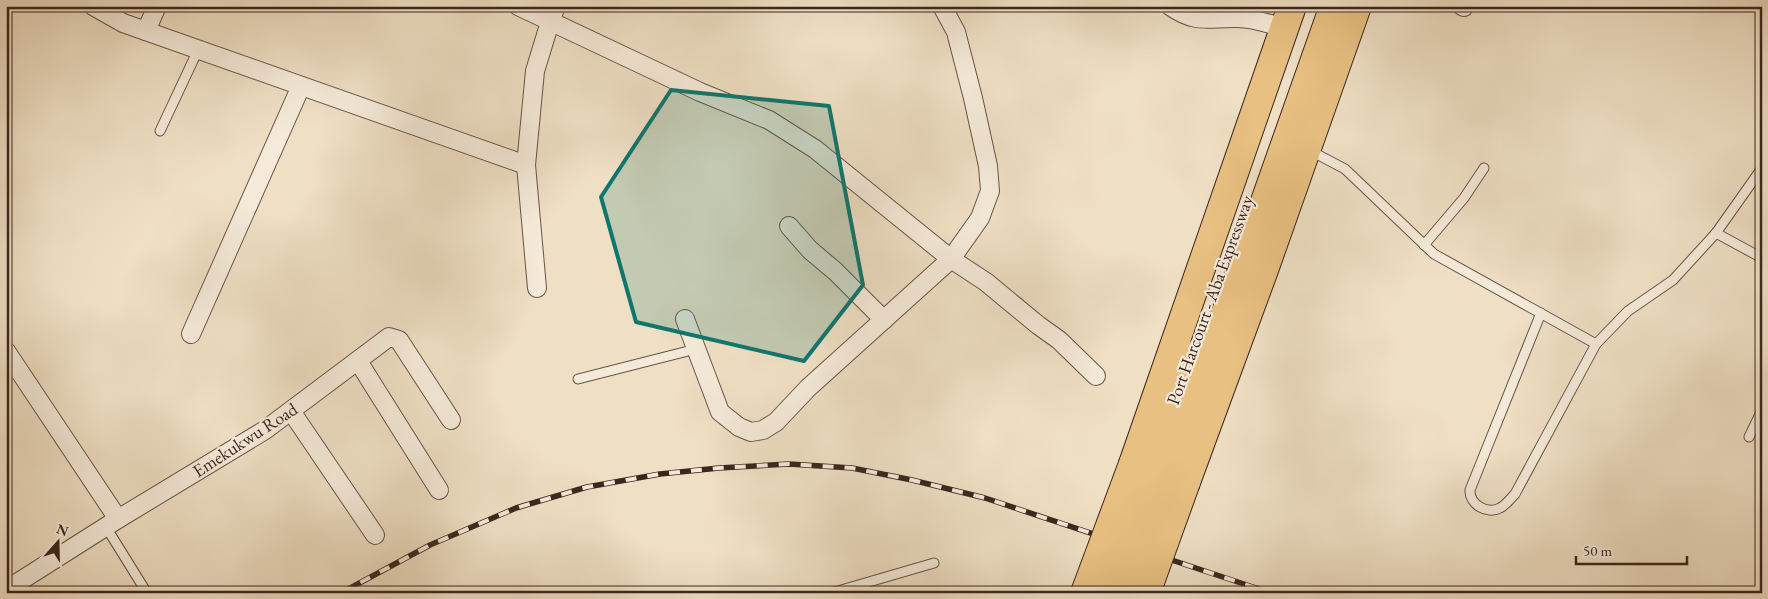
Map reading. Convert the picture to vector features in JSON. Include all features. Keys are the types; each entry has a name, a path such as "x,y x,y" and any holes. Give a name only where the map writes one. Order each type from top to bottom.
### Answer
{"main road":[{"name":"Port Harcourt - Aba Expressway","path":"1126,593 1159,473 1315,6"},
{"name":"Port Harcourt - Aba Expressway","path":"1105,593 1159,473 1334,6"},
{"path":"1085,593 1159,473 1306,149 1357,6"},
{"path":"1146,593 1159,473 1288,17"}],"street":[{"path":"93,6 123,23 526,165"},
{"path":"146,31 157,6"},
{"path":"518,6 553,14 700,92 769,120 815,149 951,259 986,282 1038,325 1060,340 1096,376"},
{"path":"684,319 720,412 739,427 752,432 763,430 776,422 808,388 951,259 980,218 990,191 988,166 956,32 942,6"},
{"path":"1170,6 1180,14 1209,20 1288,17"},
{"path":"537,288 526,165 535,71 553,14"},
{"path":"191,334 301,86"},
{"path":"789,226 810,250 835,271 884,320"},
{"name":"Emekukwu Road","path":"6,590 112,523 266,430 389,337 399,340 451,420"},
{"path":"6,351 112,523"},
{"path":"358,361 439,490"},
{"path":"291,411 375,535"}],"lane":[{"path":"160,131 198,50"},
{"path":"1306,149 1345,170 1434,254 1596,344"},
{"path":"1424,244 1464,198 1484,168"},
{"path":"1540,313 1470,490 1470,496 1474,503 1483,508 1492,510 1500,508 1515,494 1596,344 1628,312 1673,280 1716,233 1762,168"},
{"path":"1716,233 1762,258"},
{"path":"578,379 696,349"},
{"path":"1749,437 1762,410"},
{"path":"112,523 146,593"},
{"path":"831,593 934,563"}],"highlighted area":[{"path":"671,90 829,106 863,285 804,361 636,322 601,197"}],"railway":[{"path":"341,593 430,545 516,508 587,487 660,474 789,464 852,468 985,498 1271,593"}]}
